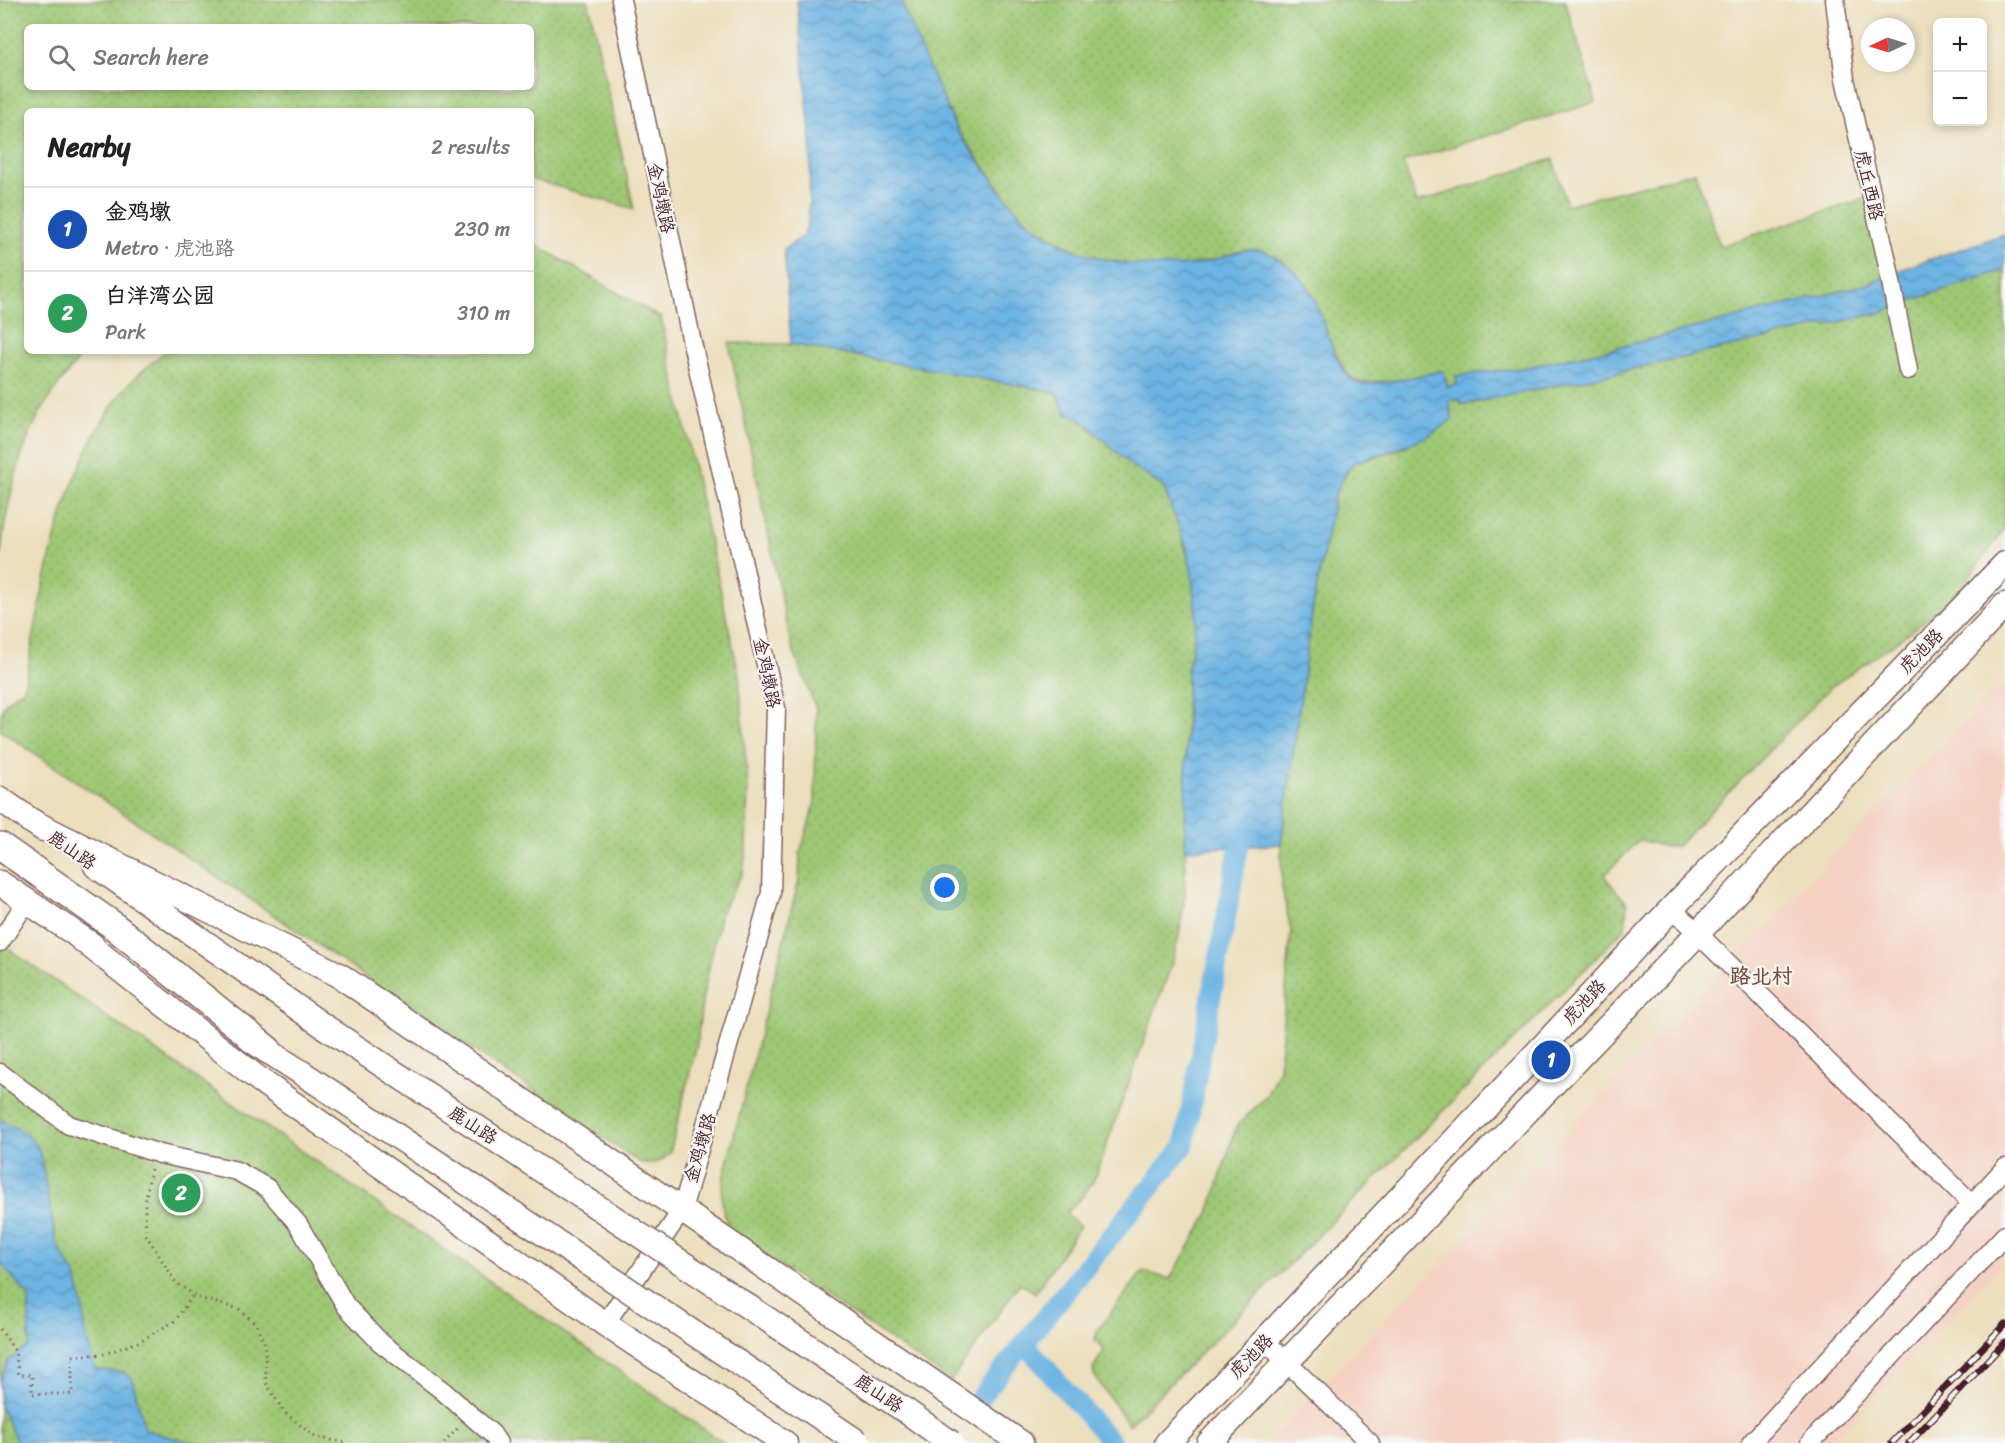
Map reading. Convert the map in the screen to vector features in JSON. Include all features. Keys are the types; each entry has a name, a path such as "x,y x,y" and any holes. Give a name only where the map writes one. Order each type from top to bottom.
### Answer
{"highway":[{"path":"0,846 110,922 268,1050"}],"main road":[{"name":"虎池路","path":"1167,1443 1672,908 2005,564"},
{"name":"虎池路","path":"1209,1443 1698,933 2005,605"},
{"name":"鹿山路","path":"0,799 325,1027 896,1404 951,1443"},
{"path":"29,820 339,975 1021,1443"},
{"path":"0,882 79,938 261,1082 605,1324 785,1443"},
{"path":"79,938 302,1072 859,1443"}],"street":[{"name":"金鸡墩路","path":"605,1324 682,1210 771,893 776,708 691,338 621,0"},
{"name":"虎丘西路","path":"1835,0 1845,79 1887,261 1908,370"},
{"path":"0,942 27,901"},
{"path":"1672,908 1971,1203"},
{"path":"0,1074 69,1125 154,1152 237,1171 267,1188 298,1224 346,1306 380,1342 443,1390 492,1434 498,1443"},
{"path":"1751,1443 2005,1168"},
{"path":"1810,1443 2005,1235"},
{"path":"1265,1341 1370,1443"}],"path":[{"path":"154,1152 145,1203 146,1235 177,1284 199,1298 239,1309 256,1324 265,1344 266,1383 284,1412 315,1437 347,1443"},
{"path":"0,1329 15,1351 19,1375 32,1375 32,1394 72,1394 72,1356 104,1354 138,1342 175,1321 193,1295"}],"shaded area":[{"path":"2005,679 2005,1261 1830,1443 1266,1443"}],"green space":[{"path":"0,0 588,0 634,209 534,180 534,108 24,108 24,354 84,354 49,399 35,423 20,461 5,522 0,561"},
{"path":"901,0 1565,0 1596,102 1403,162 1417,203 1553,159 1567,205 1695,172 1720,246 1866,198 1886,276 1868,284 1612,349 1522,368 1456,376 1458,385 1447,387 1444,373 1441,371 1399,380 1361,383 1348,375 1333,349 1218,259 1181,266 1156,267 1129,264 1082,254 1033,226 1012,205 959,132 918,45"},
{"path":"534,244 661,318 739,674 748,786 746,852 743,872 721,912 703,995 697,1044 670,1153 663,1159 652,1163 639,1162 0,730 4,705 24,689 45,579 64,507 77,472 112,406 130,383 163,354 534,354"},
{"path":"2005,270 2005,528 1954,598 1895,643 1831,687 1677,846 1667,847 1639,840 1604,876 1627,903 1625,929 1129,1425 1094,1375 1093,1368 1104,1351 1095,1339 1098,1329 1143,1271 1170,1279 1209,1213 1236,1127 1267,1095 1279,1068 1291,931 1282,888 1281,844 1313,606 1335,493 1350,467 1354,463 1400,449 1452,419 1449,401 1459,399 1461,404 1468,404 1883,312 1909,301"},
{"path":"729,343 791,344 1056,392 1066,413 1085,423 1133,467 1163,486 1176,517 1191,568 1196,612 1195,633 1187,673 1185,896 1179,936 1171,966 1094,1180 1082,1197 1066,1213 1080,1226 1035,1293 1020,1283 951,1381 730,1232 723,1211 724,1175 799,880 800,853 815,803 816,708 793,650"},
{"path":"0,943 724,1443 0,1443"}],"water":[{"path":"797,0 901,0 957,129 1010,202 1032,225 1062,244 1079,251 1133,264 1192,265 1246,250 1270,254 1292,269 1310,290 1343,370 1351,379 1360,383 1389,382 1441,371 1444,372 1447,387 1457,384 1456,376 1522,368 1612,349 1868,284 1908,267 2005,234 2005,270 1909,301 1883,312 1611,374 1467,404 1461,404 1459,399 1449,401 1452,419 1441,428 1418,440 1354,463 1335,493 1313,606 1281,844 1185,850 1187,673 1195,633 1196,612 1186,546 1163,486 1133,467 1085,423 1066,413 1056,392 791,344 784,249 803,236 808,222 811,144"},
{"path":"3,1121 25,1133 39,1148 57,1245 76,1276 83,1307 85,1332 95,1369 123,1372 132,1378 145,1429 168,1437 198,1443 17,1443 0,1405 0,1380 9,1360 29,1346 29,1297 0,1262 0,1122"}],"waterway":[{"path":"979,1399 1184,1146 1239,846 1240,822"},
{"path":"1024,1343 1112,1443"}],"railway":[{"path":"1892,1443 2005,1324"},
{"path":"1909,1443 2005,1342"}],"place":[{"name":"金鸡墩","path":"1551,1060"},
{"name":"白洋湾公园","path":"181,1193"}],"district":[{"name":"路北村","path":"1761,976"}]}
